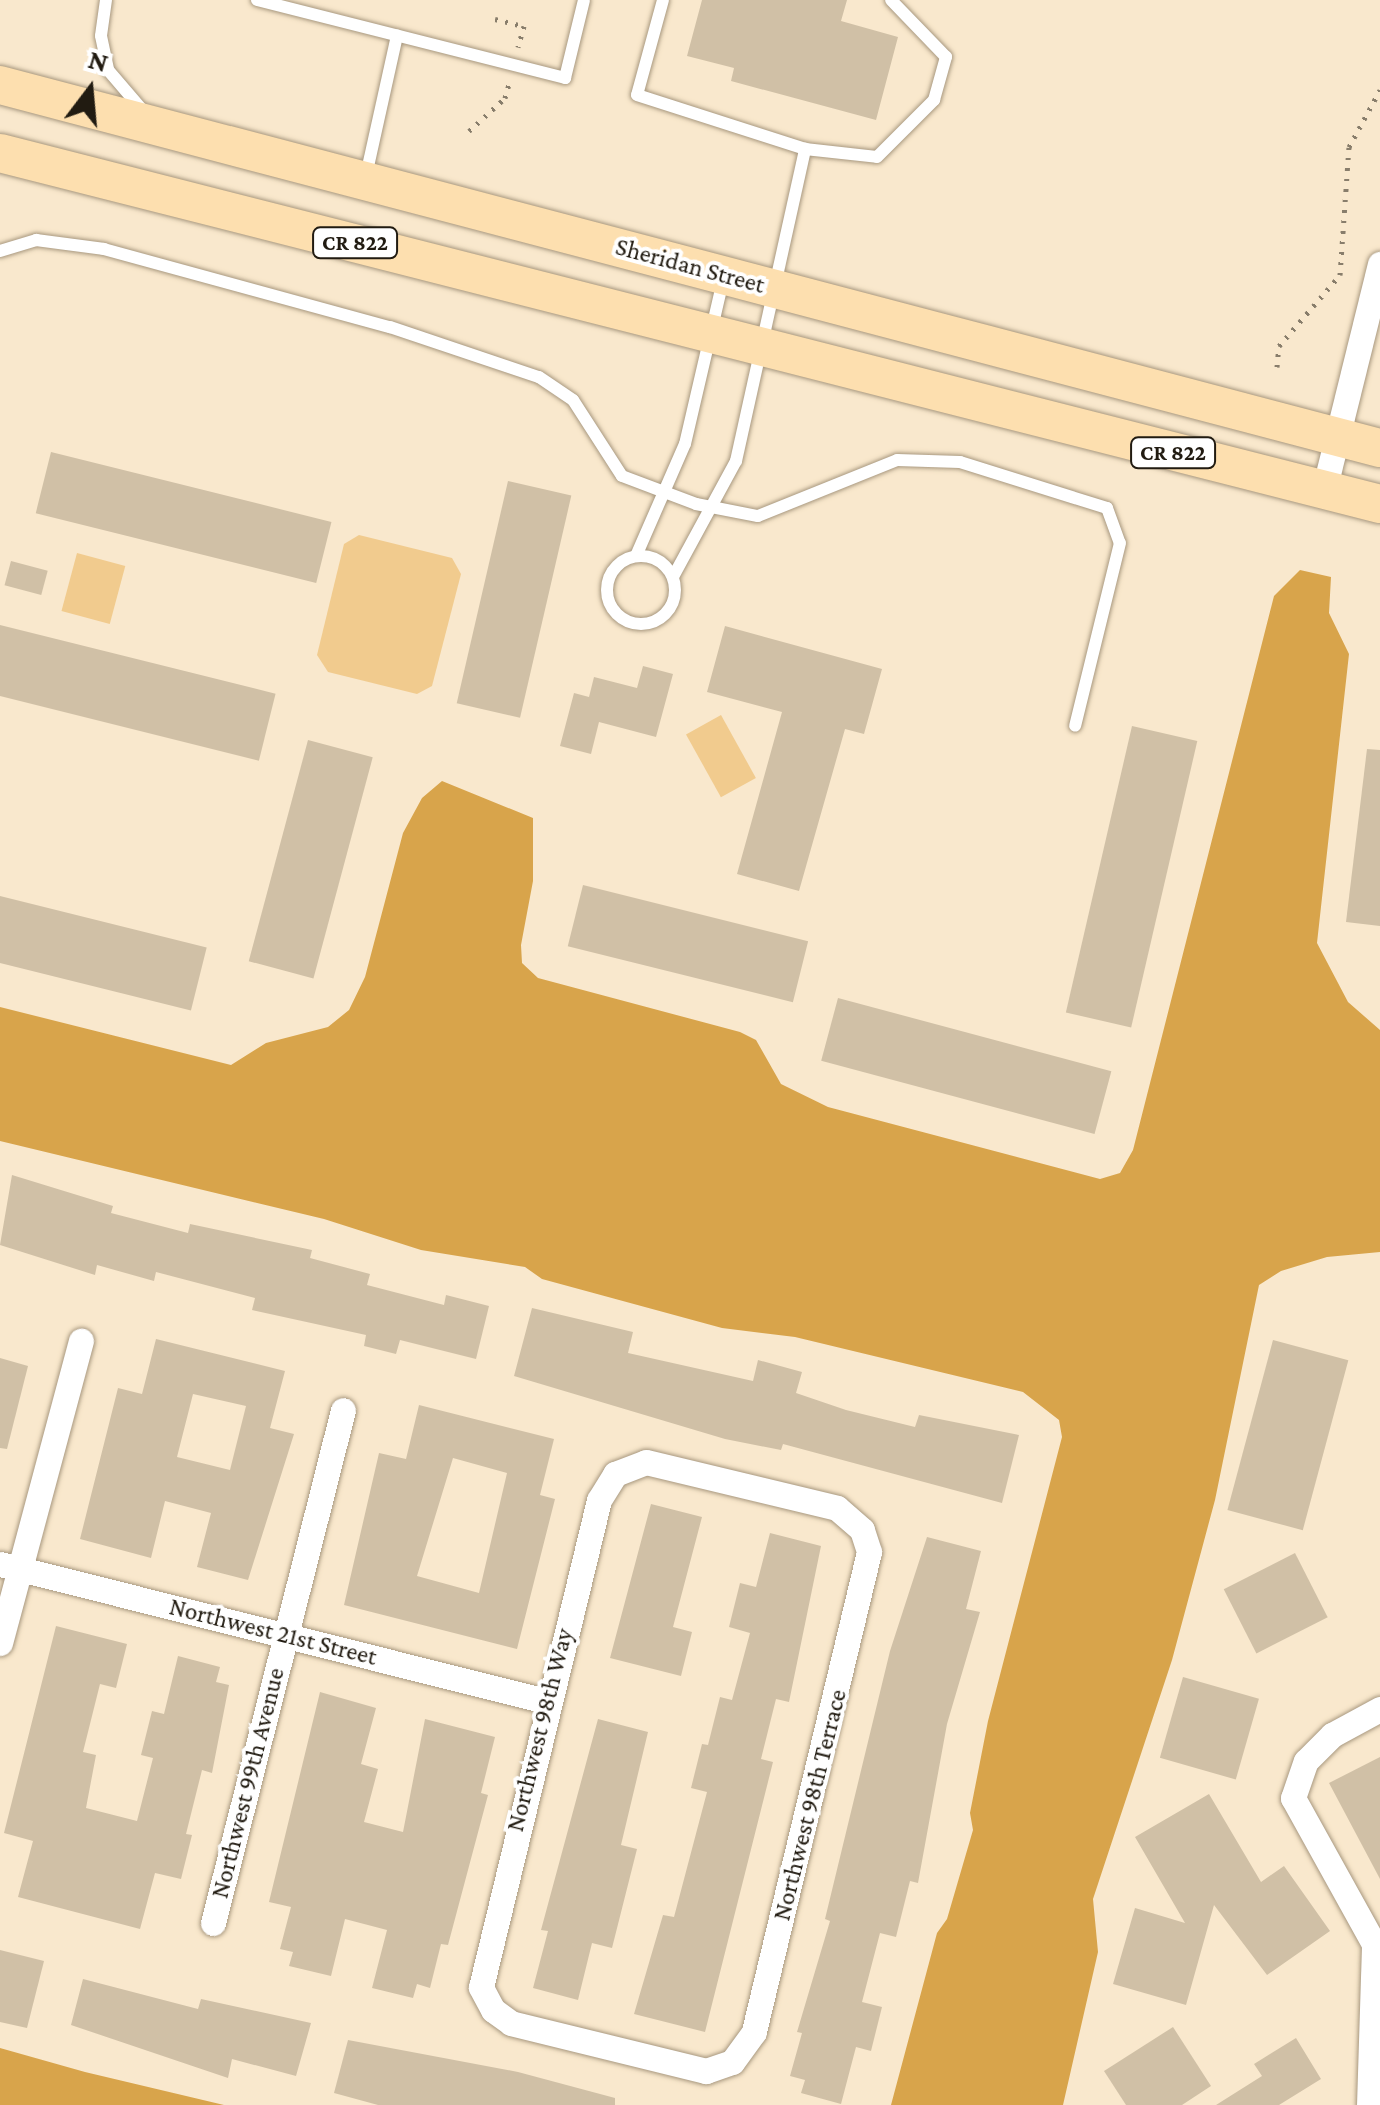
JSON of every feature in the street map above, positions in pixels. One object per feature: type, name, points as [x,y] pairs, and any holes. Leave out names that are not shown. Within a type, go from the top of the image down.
[{"type":"main road","name":"Sheridan Street","points":[[0,86],[1380,448]]},
{"type":"main road","name":"CR 822","points":[[0,152],[1380,504]]},
{"type":"street","points":[[1324,490],[1380,264]]},
{"type":"street","points":[[0,1643],[9,1566],[82,1342]]},
{"type":"street","name":"Northwest 99th Avenue","points":[[213,1923],[343,1410]]},
{"type":"street","name":"Northwest 98th Terrace","points":[[487,2002],[526,2029],[686,2069],[721,2067],[740,2055],[754,2032],[869,1568],[862,1530],[826,1505],[656,1463],[624,1469]]},
{"type":"street","name":"Northwest 98th Way","points":[[487,2002],[482,1961],[546,1702],[598,1500],[624,1469]]},
{"type":"street","name":"Northwest 21st Street","points":[[9,1566],[546,1702]]},
{"type":"street","points":[[1369,2105],[1374,1944],[1293,1798],[1306,1761],[1332,1736],[1380,1709]]},
{"type":"lane","points":[[106,0],[101,46],[108,70],[155,126]]},
{"type":"lane","points":[[257,0],[292,4],[397,36],[565,78],[584,0]]},
{"type":"lane","points":[[663,0],[636,95],[805,150],[877,158],[934,100],[946,57],[892,0]]},
{"type":"lane","points":[[365,181],[397,36]]},
{"type":"lane","points":[[672,577],[736,461],[766,348],[772,287],[805,150]]},
{"type":"lane","points":[[0,251],[36,240],[104,249],[390,326],[539,378],[574,400],[622,476],[708,506],[758,516],[897,460],[960,462],[1107,508],[1120,543],[1075,726]]},
{"type":"lane","points":[[636,556],[662,564],[672,577],[676,592],[667,613],[650,623],[624,620],[608,600],[609,578],[636,556],[665,493],[694,415],[724,275]]},
{"type":"path","points":[[469,131],[505,98],[524,26],[496,19]]},
{"type":"path","points":[[1276,367],[1279,346],[1340,275],[1349,147],[1380,90]]},
{"type":"shaded area","points":[[359,535],[452,558],[461,574],[432,686],[417,694],[328,672],[317,655],[344,544]]},
{"type":"shaded area","points":[[77,553],[125,566],[110,624],[61,611]]},
{"type":"shaded area","points":[[1300,570],[1331,577],[1329,613],[1349,654],[1317,943],[1348,1002],[1380,1030],[1380,1252],[1327,1257],[1281,1271],[1259,1285],[1215,1500],[1172,1660],[1093,1899],[1098,1952],[1063,2105],[891,2105],[937,1933],[947,1919],[973,1830],[970,1813],[988,1721],[1062,1437],[1059,1420],[1023,1392],[795,1337],[722,1328],[542,1279],[525,1267],[421,1250],[324,1219],[0,1141],[0,1007],[231,1065],[266,1043],[328,1027],[349,1010],[365,977],[403,833],[422,798],[442,781],[533,818],[533,881],[521,945],[522,963],[538,978],[740,1032],[756,1040],[781,1084],[828,1107],[1100,1179],[1120,1173],[1133,1150],[1274,596]]},
{"type":"shaded area","points":[[721,715],[756,778],[721,797],[686,734]]},
{"type":"shaded area","points":[[0,2048],[85,2072],[224,2105],[0,2105]]},
{"type":"building","points":[[702,0],[847,0],[841,21],[898,37],[876,120],[731,81],[734,68],[687,56]]},
{"type":"building","points":[[51,452],[331,522],[316,583],[36,513]]},
{"type":"building","points":[[508,481],[571,496],[520,718],[457,703]]},
{"type":"building","points":[[11,561],[48,571],[41,595],[5,585]]},
{"type":"building","points":[[0,625],[276,694],[259,761],[0,696]]},
{"type":"building","points":[[725,626],[882,669],[864,734],[845,729],[799,891],[737,874],[782,712],[707,692]]},
{"type":"building","points":[[643,666],[673,674],[656,737],[599,722],[591,754],[560,746],[574,693],[589,697],[594,677],[637,688]]},
{"type":"building","points":[[1132,726],[1197,741],[1131,1028],[1066,1012]]},
{"type":"building","points":[[308,740],[373,757],[313,979],[249,961]]},
{"type":"building","points":[[1367,749],[1380,750],[1380,926],[1346,922]]},
{"type":"building","points":[[583,885],[808,941],[793,1002],[568,946]]},
{"type":"building","points":[[0,896],[207,948],[191,1011],[0,963]]},
{"type":"building","points":[[838,998],[1111,1071],[1095,1134],[821,1061]]},
{"type":"building","points":[[12,1175],[113,1206],[111,1213],[188,1233],[190,1224],[312,1250],[310,1258],[370,1274],[367,1285],[444,1305],[446,1295],[489,1306],[476,1359],[400,1340],[396,1354],[364,1346],[366,1335],[252,1310],[255,1298],[156,1272],[154,1281],[97,1265],[95,1275],[0,1245]]},
{"type":"building","points":[[532,1308],[633,1332],[628,1353],[753,1381],[758,1360],[802,1372],[796,1393],[846,1410],[915,1427],[919,1415],[1019,1435],[1002,1503],[783,1444],[781,1450],[725,1439],[514,1376]]},
{"type":"building","points":[[156,1339],[285,1371],[270,1428],[294,1434],[248,1580],[197,1567],[211,1513],[165,1501],[151,1558],[80,1539],[118,1388],[142,1394]],"holes":[[[193,1394],[246,1406],[230,1470],[177,1457]]]},
{"type":"building","points":[[1273,1340],[1348,1360],[1303,1530],[1227,1510]]},
{"type":"building","points":[[0,1358],[28,1366],[7,1449],[0,1448]]},
{"type":"building","points":[[419,1405],[554,1439],[540,1495],[555,1499],[517,1649],[344,1605],[379,1453],[406,1459]],"holes":[[[453,1458],[507,1473],[479,1593],[417,1576]]]},
{"type":"building","points":[[651,1504],[702,1517],[673,1627],[692,1632],[681,1676],[610,1658]]},
{"type":"building","points":[[770,1533],[821,1546],[789,1702],[776,1699],[761,1759],[773,1762],[705,2032],[634,2014],[663,1915],[674,1917],[707,1792],[691,1788],[702,1744],[708,1745],[720,1697],[732,1700],[750,1633],[729,1627],[740,1583],[756,1587]]},
{"type":"building","points":[[927,1537],[981,1551],[966,1609],[980,1612],[947,1724],[918,1883],[910,1881],[896,1937],[880,1933],[862,2002],[882,2007],[871,2051],[856,2047],[841,2104],[801,2093],[805,2080],[790,2076],[802,2033],[797,2032],[830,1921],[825,1919],[890,1651]]},
{"type":"building","points":[[1295,1553],[1328,1617],[1256,1653],[1224,1589]]},
{"type":"building","points":[[56,1626],[127,1644],[116,1688],[100,1684],[83,1752],[96,1755],[86,1808],[137,1821],[153,1758],[141,1755],[152,1711],[164,1714],[178,1656],[220,1667],[216,1682],[229,1685],[212,1773],[202,1770],[186,1834],[192,1835],[181,1879],[155,1873],[140,1929],[18,1897],[33,1841],[4,1833]]},
{"type":"building","points":[[1183,1677],[1259,1699],[1236,1780],[1160,1758]]},
{"type":"building","points":[[320,1692],[376,1708],[361,1764],[378,1769],[364,1822],[403,1832],[425,1719],[495,1737],[481,1793],[488,1795],[448,1945],[441,1944],[430,1988],[417,1984],[413,1998],[372,1988],[387,1930],[345,1919],[331,1976],[289,1966],[293,1952],[280,1949],[291,1907],[269,1902]]},
{"type":"building","points":[[598,1719],[648,1732],[621,1845],[637,1849],[612,1948],[592,1943],[578,2000],[533,1988],[548,1931],[541,1930]]},
{"type":"building","points":[[1380,1757],[1380,1879],[1329,1783]]},
{"type":"building","points":[[1209,1794],[1261,1882],[1284,1866],[1330,1931],[1267,1975],[1214,1905],[1186,2005],[1113,1984],[1135,1908],[1185,1923],[1135,1837]]},
{"type":"building","points":[[0,1950],[44,1961],[27,2028],[0,2022]]},
{"type":"building","points":[[83,1979],[198,2009],[201,1999],[311,2023],[296,2076],[232,2059],[228,2078],[71,2025]]},
{"type":"building","points":[[1173,2027],[1211,2086],[1182,2105],[1126,2105],[1104,2071]]},
{"type":"building","points":[[1296,2038],[1321,2079],[1279,2105],[1216,2105],[1262,2076],[1254,2064]]},
{"type":"building","points":[[348,2040],[518,2072],[615,2098],[615,2105],[378,2105],[334,2093]]}]
